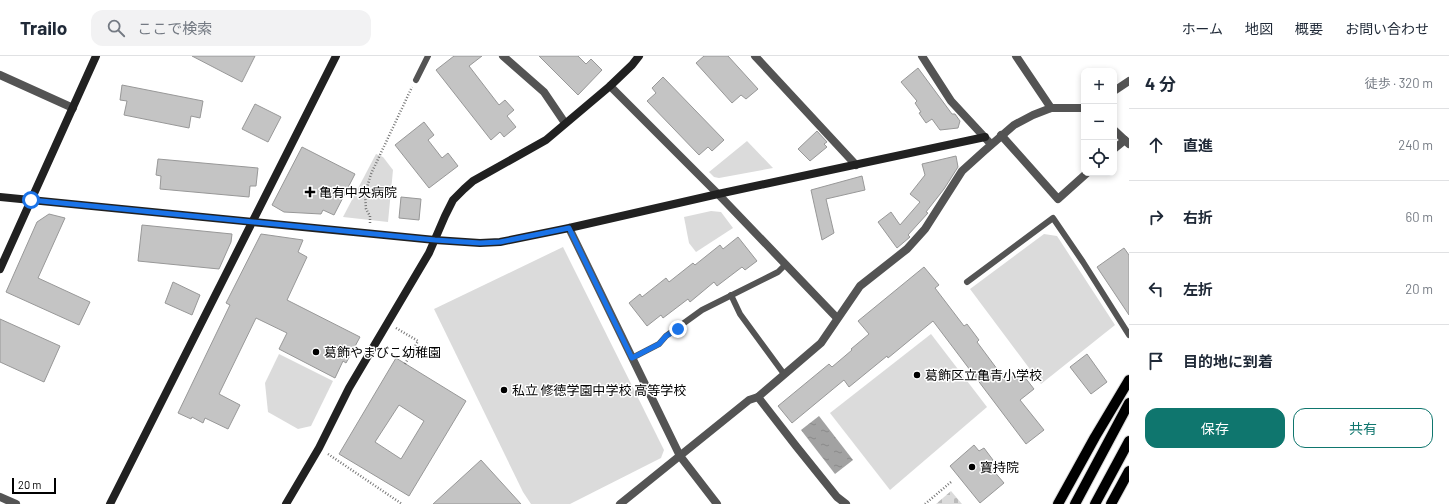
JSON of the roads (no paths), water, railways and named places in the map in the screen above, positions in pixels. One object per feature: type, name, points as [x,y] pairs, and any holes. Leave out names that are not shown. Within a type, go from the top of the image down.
[{"type":"main road","points":[[1058,504],[1129,380]]},
{"type":"main road","points":[[1075,504],[1129,403]]},
{"type":"main road","points":[[1095,504],[1129,441]]},
{"type":"main road","points":[[1111,504],[1129,471]]},
{"type":"street","points":[[0,269],[96,56]]},
{"type":"street","points":[[110,504],[336,56]]},
{"type":"street","points":[[503,56],[544,92],[565,123]]},
{"type":"street","points":[[286,504],[319,448],[350,388],[429,253],[444,216],[453,200],[473,181],[546,140],[610,86],[632,65],[639,56]]},
{"type":"street","points":[[755,56],[856,165]]},
{"type":"street","points":[[922,56],[951,101],[991,145]]},
{"type":"street","points":[[1016,56],[1052,108]]},
{"type":"street","points":[[0,75],[73,108]]},
{"type":"street","points":[[1117,89],[1129,81]]},
{"type":"street","points":[[610,86],[718,194],[837,318]]},
{"type":"street","points":[[620,504],[749,400],[758,397],[821,343],[860,286],[907,249],[925,229],[962,170],[1001,135],[1014,125],[1033,115],[1052,108],[1081,108]]},
{"type":"street","points":[[1117,133],[1127,142],[1117,147]]},
{"type":"street","points":[[1001,135],[1058,199],[1084,176]]},
{"type":"street","points":[[0,197],[435,240],[480,243],[500,242],[985,137]]},
{"type":"street","points":[[569,228],[680,456],[717,504]]},
{"type":"street","points":[[758,397],[832,491],[846,504]]},
{"type":"street","points":[[0,497],[16,504]]},
{"type":"lane","points":[[416,80],[428,56]]},
{"type":"lane","points":[[968,282],[1053,218],[1083,262],[1129,336]]},
{"type":"lane","points":[[632,358],[659,344],[666,336],[702,310],[778,272],[785,265]]},
{"type":"lane","points":[[731,295],[740,314],[784,374]]},
{"type":"water","points":[[819,416],[853,460],[835,474],[801,430]]},
{"type":"place","name":"亀有中央病院","points":[[310,192]]},
{"type":"place","name":"葛飾やまびこ幼稚園","points":[[316,352]]},
{"type":"place","name":"葛飾区立亀青小学校","points":[[917,375]]},
{"type":"place","name":"私立 修徳学園中学校 高等学校","points":[[504,390]]},
{"type":"place","name":"寶持院","points":[[972,467]]}]
